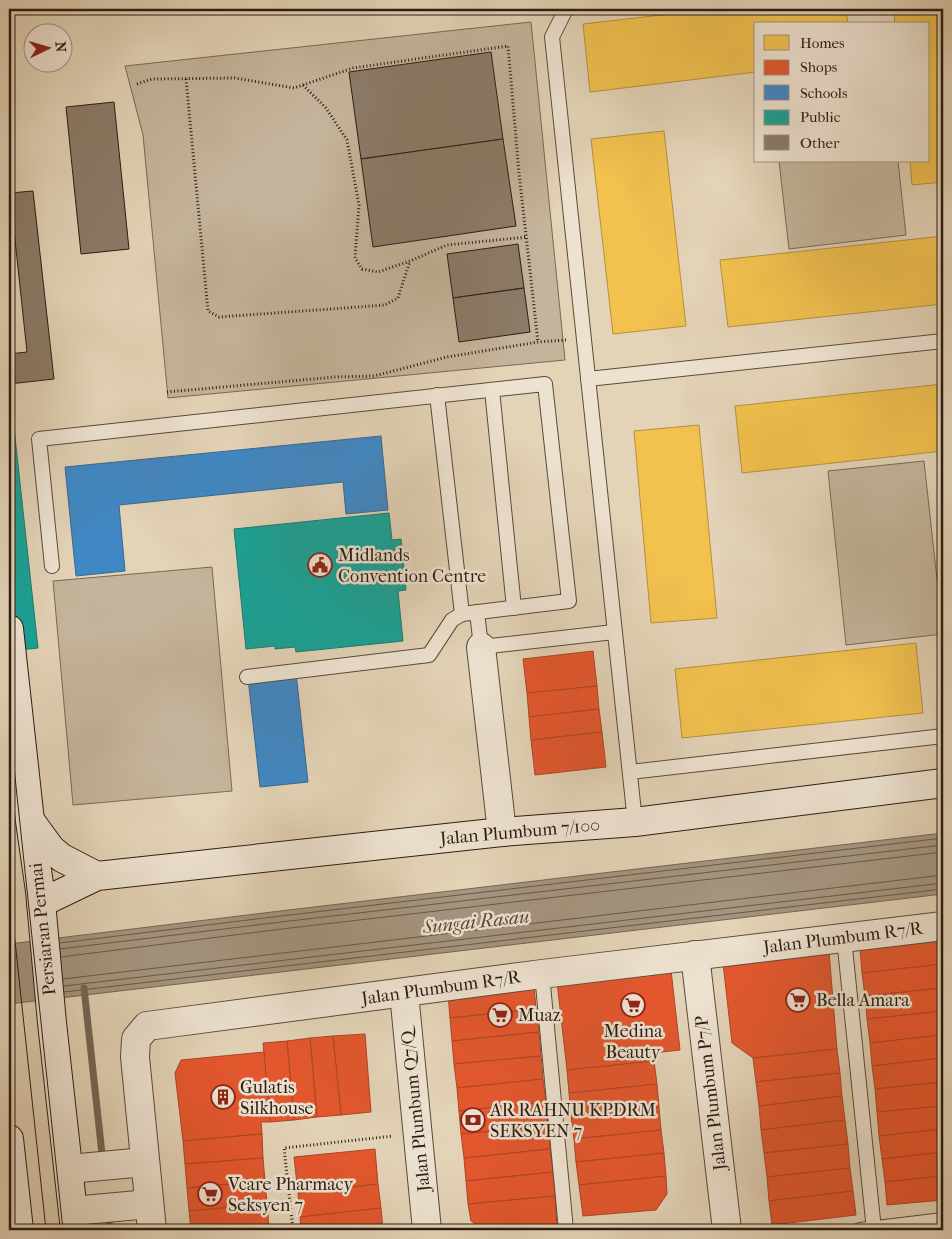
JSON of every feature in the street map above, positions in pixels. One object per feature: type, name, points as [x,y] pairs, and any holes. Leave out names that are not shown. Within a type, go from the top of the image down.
[{"type":"street","name":"Persiaran Permai","points":[[9,629],[30,820],[42,909],[52,1022],[74,1221]]},
{"type":"street","points":[[481,647],[502,832]]},
{"type":"street","name":"Jalan Plumbum 7/100","points":[[97,876],[502,832],[635,822],[943,782]]},
{"type":"street","points":[[30,820],[51,849],[62,858],[97,876]]},
{"type":"street","points":[[42,909],[97,876]]},
{"type":"street","name":"Jalan Plumbum R7/R","points":[[151,1217],[135,1057],[136,1039],[147,1026],[542,974],[943,926]]},
{"type":"street","name":"Jalan Plumbum P7/P","points":[[695,955],[727,1230]]},
{"type":"street","name":"Jalan Plumbum Q7/Q","points":[[404,992],[428,1230]]},
{"type":"street","points":[[9,1139],[19,1230]]},
{"type":"street","points":[[69,1170],[145,1162]]},
{"type":"street","points":[[74,1221],[151,1217]]},
{"type":"lane","points":[[566,9],[552,36],[635,822]]},
{"type":"lane","points":[[588,379],[943,341]]},
{"type":"lane","points":[[52,566],[40,439],[545,384],[569,601],[462,614],[452,620],[429,656],[247,677]]},
{"type":"lane","points":[[492,390],[514,608]]},
{"type":"lane","points":[[437,395],[462,614]]},
{"type":"lane","points":[[477,612],[481,647],[614,632]]},
{"type":"lane","points":[[630,772],[943,736]]},
{"type":"lane","points":[[844,938],[869,1230],[943,1220]]},
{"type":"lane","points":[[542,974],[566,1230]]},
{"type":"path","points":[[137,84],[152,79],[235,78],[294,88],[354,68],[508,46],[519,173],[538,342]]},
{"type":"path","points":[[186,78],[208,311],[219,317],[385,305],[398,298],[410,261]]},
{"type":"path","points":[[303,84],[326,108],[347,140],[359,205],[355,258],[362,269],[378,272],[447,245],[526,237]]},
{"type":"path","points":[[167,392],[335,377],[374,376],[448,357],[538,342],[584,338]]},
{"type":"path","points":[[293,1230],[284,1148],[418,1134]]},
{"type":"shaded area","points":[[531,22],[565,360],[168,398],[143,135],[125,66]]},
{"type":"shaded area","points":[[779,162],[898,162],[906,235],[789,249]]},
{"type":"shaded area","points":[[924,461],[943,634],[846,645],[828,471]]},
{"type":"shaded area","points":[[212,567],[232,791],[73,805],[53,581]]},
{"type":"water","name":"Sungai Rasau","points":[[943,833],[943,894],[9,1004],[9,944]]},
{"type":"building: Homes","points":[[713,9],[846,9],[848,22],[754,22],[754,72],[590,92],[583,24]]},
{"type":"building: Homes","points":[[894,9],[943,9],[943,182],[912,185],[910,162],[930,162],[930,22],[895,22]]},
{"type":"building: Homes","points":[[664,131],[686,326],[613,334],[591,139]]},
{"type":"building: Homes","points":[[943,236],[943,304],[728,327],[720,260]]},
{"type":"building: Homes","points":[[943,384],[943,451],[742,473],[735,406]]},
{"type":"building: Homes","points":[[699,425],[717,618],[651,623],[634,431]]},
{"type":"building: Homes","points":[[916,643],[923,713],[682,738],[675,669]]},
{"type":"building: Shops","points":[[593,651],[597,686],[527,693],[523,659]]},
{"type":"building: Shops","points":[[597,686],[599,709],[529,717],[527,693]]},
{"type":"building: Shops","points":[[599,709],[602,732],[531,740],[529,717]]},
{"type":"building: Shops","points":[[602,732],[606,767],[535,775],[531,740]]},
{"type":"building: Shops","points":[[943,941],[943,964],[862,973],[860,949]]},
{"type":"building: Shops","points":[[829,951],[837,1049],[753,1058],[732,1043],[723,963]]},
{"type":"building: Shops","points":[[943,964],[943,988],[865,996],[862,973]]},
{"type":"building: Shops","points":[[671,970],[680,1050],[653,1053],[654,1061],[567,1070],[557,982]]},
{"type":"building: Shops","points":[[534,986],[536,1009],[450,1018],[448,994]]},
{"type":"building: Shops","points":[[943,988],[943,1011],[867,1019],[865,996]]},
{"type":"building: Shops","points":[[536,1009],[539,1032],[452,1041],[450,1018]]},
{"type":"building: Shops","points":[[943,1011],[943,1035],[870,1043],[867,1019]]},
{"type":"building: Shops","points":[[539,1032],[541,1056],[454,1064],[452,1041]]},
{"type":"building: Shops","points":[[365,1034],[371,1112],[341,1115],[333,1036]]},
{"type":"building: Shops","points":[[943,1035],[943,1058],[872,1066],[870,1043]]},
{"type":"building: Shops","points":[[333,1036],[341,1115],[317,1117],[310,1038]]},
{"type":"building: Shops","points":[[310,1038],[317,1117],[294,1120],[287,1041]]},
{"type":"building: Shops","points":[[287,1041],[294,1120],[270,1122],[263,1043]]},
{"type":"building: Shops","points":[[837,1049],[840,1073],[756,1082],[753,1058]]},
{"type":"building: Shops","name":"Gulatis Silkhouse","points":[[264,1052],[270,1122],[261,1122],[262,1134],[183,1141],[175,1073],[181,1060]]},
{"type":"building: Shops","points":[[541,1056],[543,1079],[457,1088],[454,1064]]},
{"type":"building: Shops","points":[[943,1058],[943,1082],[875,1089],[872,1066]]},
{"type":"building: Shops","points":[[654,1061],[657,1084],[569,1093],[567,1070]]},
{"type":"building: Shops","points":[[840,1073],[842,1096],[759,1106],[756,1082]]},
{"type":"building: Shops","points":[[543,1079],[546,1102],[459,1111],[457,1088]]},
{"type":"building: Shops","points":[[943,1082],[943,1106],[877,1112],[875,1089]]},
{"type":"building: Shops","points":[[657,1084],[659,1107],[571,1116],[569,1093]]},
{"type":"building: Shops","points":[[842,1096],[845,1120],[761,1130],[759,1106]]},
{"type":"building: Shops","points":[[546,1102],[548,1126],[461,1134],[459,1111]]},
{"type":"building: Shops","points":[[943,1106],[943,1129],[879,1136],[877,1112]]},
{"type":"building: Shops","points":[[659,1107],[661,1130],[574,1139],[571,1116]]},
{"type":"building: Shops","points":[[845,1120],[848,1144],[764,1153],[761,1130]]},
{"type":"building: Shops","points":[[548,1126],[550,1149],[464,1158],[461,1134]]},
{"type":"building: Shops","points":[[943,1129],[943,1152],[882,1159],[879,1136]]},
{"type":"building: Shops","points":[[661,1130],[664,1153],[576,1162],[574,1139]]},
{"type":"building: Shops","points":[[262,1134],[263,1158],[185,1164],[183,1141]]},
{"type":"building: Shops","points":[[848,1144],[850,1168],[767,1177],[764,1153]]},
{"type":"building: Shops","points":[[375,1149],[378,1184],[298,1193],[294,1157]]},
{"type":"building: Shops","points":[[550,1149],[553,1172],[466,1181],[464,1158]]},
{"type":"building: Shops","points":[[943,1152],[943,1176],[885,1182],[882,1159]]},
{"type":"building: Shops","points":[[664,1153],[666,1176],[579,1185],[576,1162]]},
{"type":"building: Shops","points":[[263,1158],[265,1181],[187,1188],[185,1164]]},
{"type":"building: Shops","points":[[850,1168],[853,1191],[769,1201],[767,1177]]},
{"type":"building: Shops","points":[[553,1172],[555,1196],[468,1204],[466,1181]]},
{"type":"building: Shops","points":[[666,1176],[667,1194],[656,1210],[583,1216],[579,1185]]},
{"type":"building: Shops","points":[[943,1176],[943,1200],[887,1205],[885,1182]]},
{"type":"building: Shops","points":[[265,1181],[267,1204],[189,1211],[187,1188]]},
{"type":"building: Shops","points":[[378,1184],[381,1208],[300,1217],[298,1193]]},
{"type":"building: Shops","points":[[853,1191],[856,1215],[772,1225],[769,1201]]},
{"type":"building: Shops","points":[[555,1196],[557,1228],[485,1230],[471,1221],[468,1204]]},
{"type":"building: Shops","points":[[267,1204],[269,1228],[191,1230],[189,1211]]},
{"type":"building: Shops","points":[[381,1208],[383,1230],[301,1230],[300,1217]]},
{"type":"building: Schools","points":[[381,436],[388,510],[346,514],[343,482],[119,505],[125,571],[76,576],[65,467]]},
{"type":"building: Schools","points":[[296,673],[308,782],[260,787],[248,678]]},
{"type":"building: Public","points":[[9,382],[38,648],[9,651]]},
{"type":"building: Public","name":"Midlands Convention Centre","points":[[389,513],[392,540],[401,539],[406,590],[398,591],[403,641],[296,652],[295,647],[275,649],[275,646],[246,649],[234,529]]},
{"type":"building: Other","points":[[491,52],[503,139],[361,159],[349,72]]},
{"type":"building: Other","points":[[114,102],[129,249],[81,254],[66,107]]},
{"type":"building: Other","points":[[503,139],[516,226],[373,247],[361,159]]},
{"type":"building: Other","points":[[33,191],[54,379],[9,384],[9,354],[27,352],[10,193]]},
{"type":"building: Other","points":[[518,244],[524,288],[453,298],[447,254]]},
{"type":"building: Other","points":[[524,288],[530,332],[459,342],[453,298]]},
{"type":"waterway","points":[[84,988],[102,1154]]},
{"type":"waterway","points":[[109,1221],[110,1230]]},
{"type":"tram line","points":[[9,720],[63,1230]]},
{"type":"tram line","points":[[9,885],[46,1230]]},
{"type":"place","name":"Midlands Convention Centre","points":[[320,565]]},
{"type":"place","name":"Bella Amara","points":[[798,1000]]},
{"type":"place","name":"Medina Beauty","points":[[633,1005]]},
{"type":"place","name":"Muaz","points":[[500,1015]]},
{"type":"place","name":"Gulatis Silkhouse","points":[[223,1097]]},
{"type":"place","name":"AR RAHNU KPDRM SEKSYEN 7","points":[[473,1120]]},
{"type":"place","name":"Vcare Pharmacy Seksyen 7","points":[[210,1194]]}]
